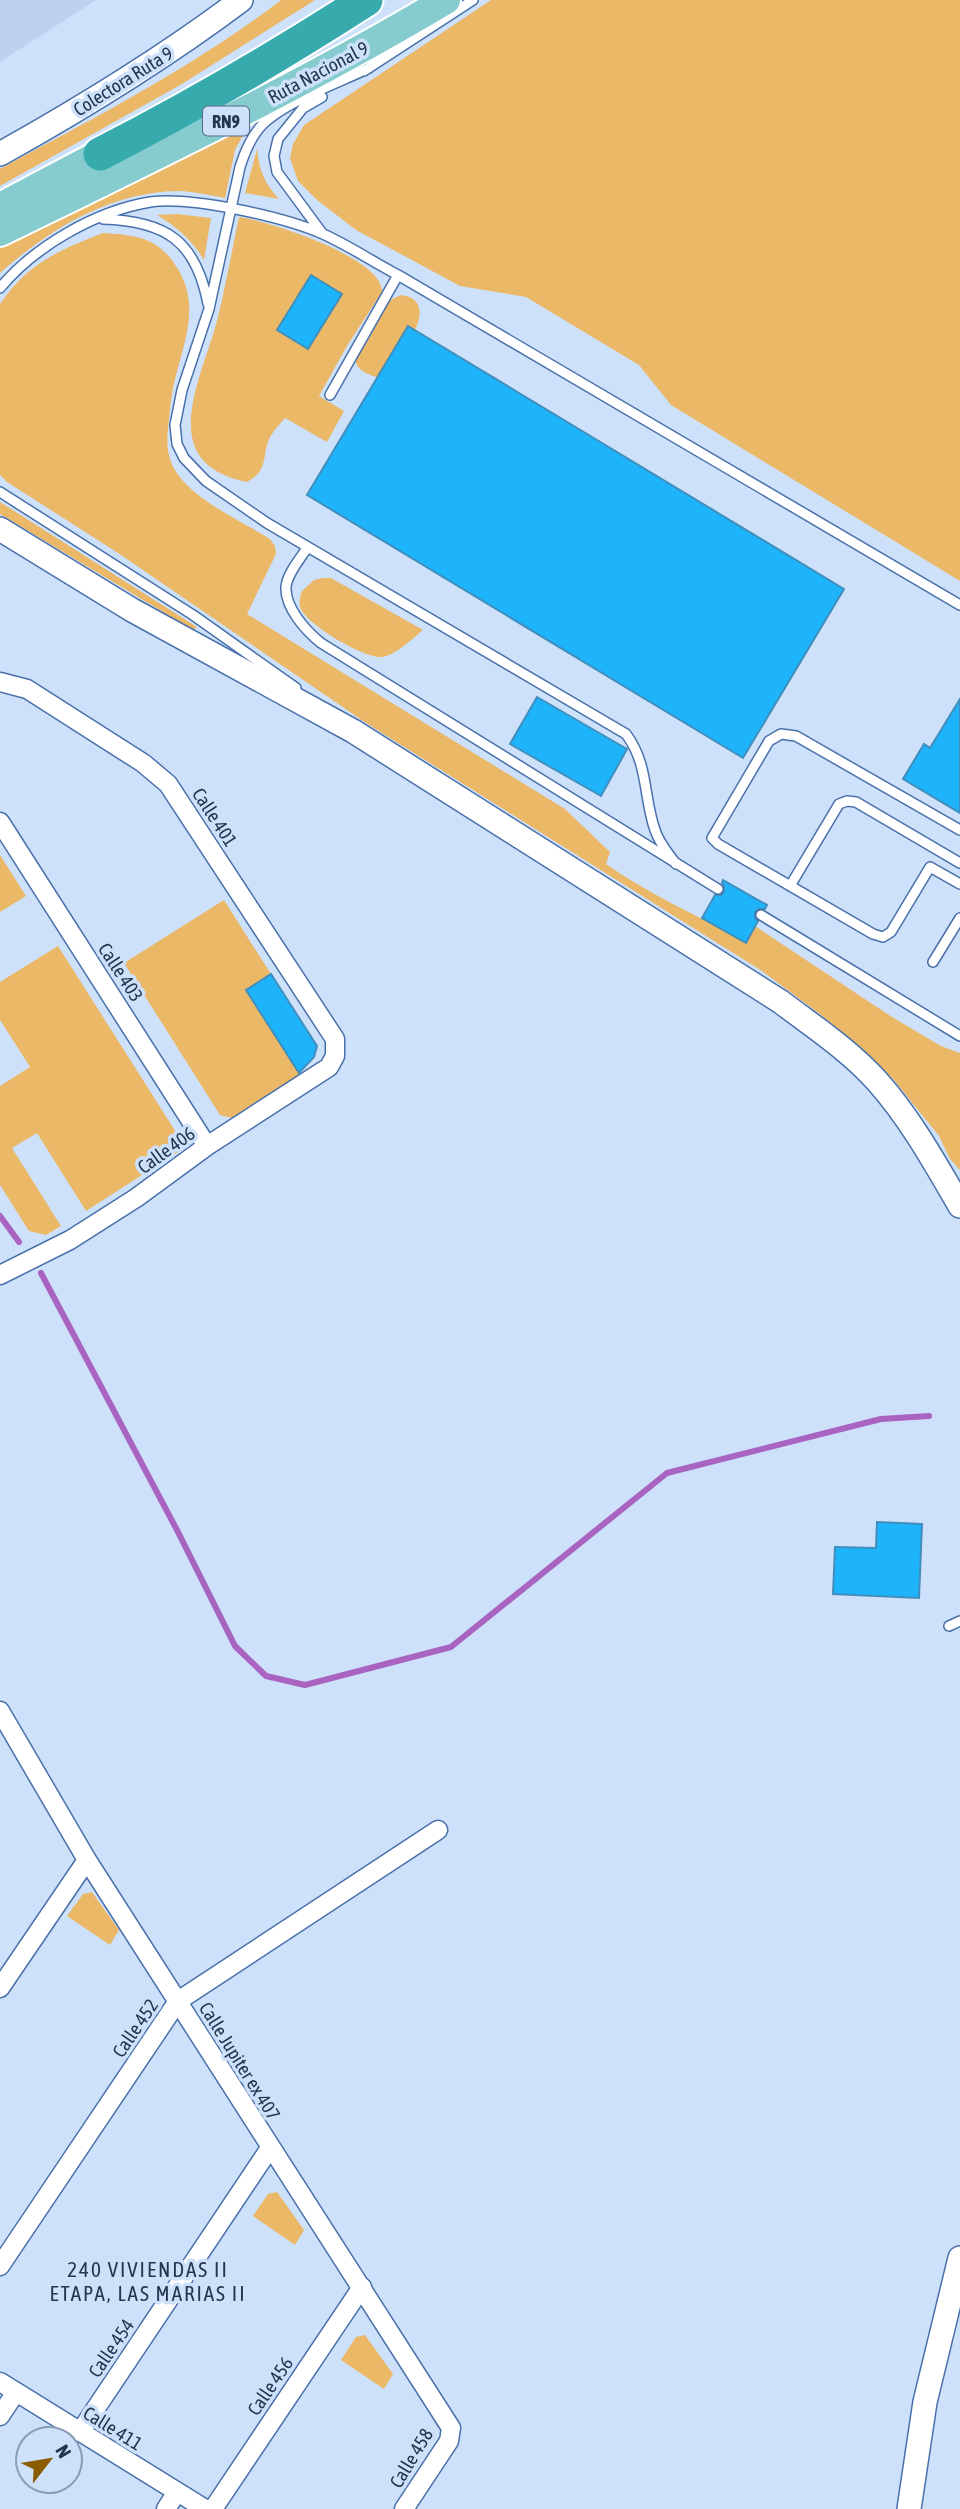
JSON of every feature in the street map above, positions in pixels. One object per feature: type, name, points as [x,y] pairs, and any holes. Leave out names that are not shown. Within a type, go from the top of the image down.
[{"type":"highway","points":[[100,154],[253,60],[343,0]]},
{"type":"highway","points":[[100,154],[227,86],[366,0]]},
{"type":"main road","name":"Ruta Nacional 9","points":[[0,232],[217,126],[359,52],[446,0]]},
{"type":"main road","points":[[0,207],[100,154]]},
{"type":"street","name":"Colectora Ruta 9","points":[[0,154],[93,102],[187,40],[241,0]]},
{"type":"street","points":[[0,529],[132,610],[353,731],[782,1002],[843,1048],[876,1080],[899,1108],[953,1187],[960,1206]]},
{"type":"street","name":"Calle 401","points":[[0,682],[27,689],[142,763],[167,783],[335,1040]]},
{"type":"street","name":"Calle 403","points":[[0,822],[207,1146]]},
{"type":"street","name":"Calle 406","points":[[0,1275],[81,1233],[136,1198],[207,1146],[329,1067],[335,1056],[335,1040]]},
{"type":"street","name":"Calle Jupiter ex 407","points":[[0,1711],[87,1860],[451,2428]]},
{"type":"street","name":"Calle 452","points":[[0,2266],[178,2001],[438,1830]]},
{"type":"street","points":[[0,1987],[87,1860]]},
{"type":"street","name":"Calle 454","points":[[84,2426],[270,2148]]},
{"type":"street","points":[[909,2509],[925,2402],[960,2258]]},
{"type":"street","name":"Calle 456","points":[[213,2509],[362,2287]]},
{"type":"street","name":"Calle 411","points":[[0,2382],[69,2425]]},
{"type":"street","points":[[0,2416],[16,2392]]},
{"type":"street","name":"Calle 458","points":[[404,2509],[449,2441],[451,2428]]},
{"type":"street","name":"Calle 411","points":[[84,2434],[205,2509]]},
{"type":"street","points":[[166,2509],[177,2492]]},
{"type":"lane","points":[[323,234],[277,172],[274,156],[278,139],[303,108],[473,0]]},
{"type":"lane","points":[[369,68],[279,112],[262,125],[247,146],[209,309],[182,390],[175,425],[177,444],[184,458],[206,481],[307,548],[626,734],[636,748],[643,769],[655,830],[676,863]]},
{"type":"lane","points":[[0,288],[23,262],[42,248],[97,219],[151,202],[171,201],[232,209],[271,217],[323,234],[398,275],[960,605]]},
{"type":"lane","points":[[97,219],[136,222],[173,236],[197,266],[209,309]]},
{"type":"lane","points":[[330,395],[398,275]]},
{"type":"lane","points":[[0,492],[193,615],[353,731]]},
{"type":"lane","points":[[307,548],[286,587],[289,603],[310,634],[332,651],[718,889]]},
{"type":"lane","points":[[960,830],[796,736],[780,734],[769,741],[712,838],[790,886],[873,934],[883,937],[891,932],[930,867],[960,884]]},
{"type":"lane","points":[[790,886],[839,804],[847,801],[856,802],[960,863]]},
{"type":"lane","points":[[761,915],[960,1036]]},
{"type":"lane","points":[[933,962],[960,918]]},
{"type":"lane","points":[[949,1626],[960,1621]]},
{"type":"shaded area","points":[[0,0],[96,0],[0,62]]},
{"type":"shaded area","points":[[281,0],[315,0],[182,84],[0,186],[0,169],[179,69]]},
{"type":"shaded area","points":[[491,0],[960,0],[960,581],[671,405],[639,365],[526,297],[460,286],[356,230],[317,200],[298,181],[290,158],[293,144],[304,125]]},
{"type":"shaded area","points":[[249,124],[235,150],[225,198],[177,191],[127,198],[81,216],[60,228],[0,273],[0,248]]},
{"type":"shaded area","points":[[257,149],[264,176],[279,199],[245,193]]},
{"type":"shaded area","points":[[177,214],[211,218],[204,260],[183,234],[157,215]]},
{"type":"shaded area","points":[[239,217],[298,234],[345,254],[365,266],[378,279],[382,292],[319,396],[344,411],[327,442],[285,418],[270,437],[262,467],[247,482],[218,472],[200,457],[192,437],[191,415],[218,317]]},
{"type":"shaded area","points":[[103,233],[135,237],[153,243],[169,256],[184,281],[188,296],[188,326],[172,396],[167,436],[168,452],[178,475],[188,486],[214,506],[270,539],[275,546],[276,554],[247,614],[565,809],[610,852],[606,864],[623,875],[745,942],[755,926],[892,1017],[941,1046],[960,1053],[960,1170],[950,1159],[939,1136],[893,1079],[821,1015],[762,971],[366,723],[0,475],[0,304],[33,268],[58,252]]},
{"type":"shaded area","points":[[401,295],[408,296],[417,303],[420,312],[418,324],[415,330],[409,327],[378,378],[360,369],[355,358],[387,305]]},
{"type":"shaded area","points":[[0,502],[197,627],[193,630],[0,514]]},
{"type":"shaded area","points":[[331,578],[423,630],[387,656],[374,656],[350,647],[324,631],[304,614],[300,607],[302,591],[314,580]]},
{"type":"shaded area","points":[[0,855],[26,896],[0,912]]},
{"type":"shaded area","points":[[224,900],[271,974],[246,990],[300,1075],[232,1118],[220,1115],[124,963]]},
{"type":"shaded area","points":[[58,946],[181,1140],[178,1152],[86,1211],[37,1133],[12,1148],[61,1226],[46,1235],[29,1231],[0,1185],[0,1086],[30,1067],[0,1020],[0,982]]},
{"type":"shaded area","points":[[92,1892],[119,1930],[110,1945],[67,1916],[83,1894]]},
{"type":"shaded area","points":[[277,2192],[304,2230],[295,2245],[253,2216],[268,2194]]},
{"type":"shaded area","points":[[365,2335],[393,2374],[384,2389],[341,2360],[356,2337]]},
{"type":"building","points":[[311,275],[342,294],[308,349],[277,330]]},
{"type":"building","points":[[408,326],[844,589],[743,758],[307,495]]},
{"type":"building","points":[[537,697],[627,749],[601,796],[510,744]]},
{"type":"building","points":[[960,699],[960,813],[903,779],[924,744],[930,748]]},
{"type":"building","points":[[723,880],[767,905],[765,909],[755,912],[758,921],[746,943],[702,918],[715,895],[724,892]]},
{"type":"building","points":[[271,974],[317,1046],[314,1057],[299,1073],[246,990]]},
{"type":"building","points":[[877,1522],[922,1524],[919,1598],[833,1594],[835,1547],[876,1548]]},
{"type":"waterway","points":[[0,1216],[19,1242]]},
{"type":"waterway","points":[[41,1273],[235,1646],[266,1676],[305,1685],[451,1647],[667,1473],[881,1419],[929,1416]]},
{"type":"district","name":"240 VIVIENDAS II ETAPA, LAS MARIAS II","points":[[148,2281]]}]
